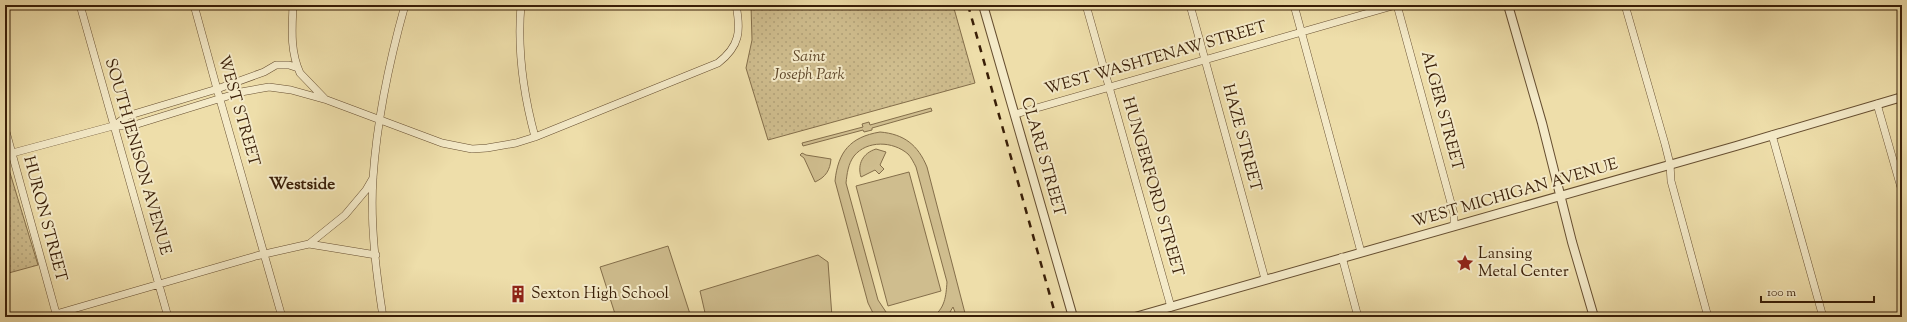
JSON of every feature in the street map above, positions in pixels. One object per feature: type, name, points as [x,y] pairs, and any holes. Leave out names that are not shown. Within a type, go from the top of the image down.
[{"type":"street","name":"SOUTH JENISON AVENUE","points":[[80,5],[168,317]]},
{"type":"street","name":"WEST STREET","points":[[194,5],[216,89],[282,317]]},
{"type":"street","points":[[293,5],[291,37],[298,68],[300,73],[327,100]]},
{"type":"street","points":[[382,317],[373,226],[373,178],[379,120],[392,52],[405,5]]},
{"type":"street","points":[[522,5],[519,38],[520,60],[527,107],[535,137]]},
{"type":"street","points":[[8,154],[114,126],[137,124],[219,98],[255,88],[269,87],[291,90],[327,100],[427,139],[463,148],[501,147],[535,137],[718,63],[732,50],[739,33],[736,5]]},
{"type":"street","name":"CLARE STREET","points":[[983,5],[1016,114],[1073,317]]},
{"type":"street","name":"HUNGERFORD STREET","points":[[1086,5],[1171,306]]},
{"type":"street","name":"HAZE STREET","points":[[1190,5],[1265,279]]},
{"type":"street","points":[[1294,5],[1361,252]]},
{"type":"street","name":"WEST WASHTENAW STREET","points":[[1016,114],[1109,86],[1397,5]]},
{"type":"street","name":"ALGER STREET","points":[[1397,5],[1454,214],[1454,226]]},
{"type":"street","points":[[1508,5],[1561,196],[1572,242],[1594,317]]},
{"type":"street","points":[[1625,5],[1670,164],[1671,181],[1708,317]]},
{"type":"street","points":[[114,126],[127,116],[216,89],[264,72],[276,65],[289,65],[298,68]]},
{"type":"street","name":"WEST MICHIGAN AVENUE","points":[[1135,317],[1902,97]]},
{"type":"street","points":[[1877,104],[1902,191]]},
{"type":"street","name":"HURON STREET","points":[[5,128],[8,154],[56,315]]},
{"type":"street","points":[[1772,135],[1823,317]]},
{"type":"street","points":[[309,244],[345,215],[366,190],[373,178]]},
{"type":"street","points":[[56,315],[265,254],[309,244],[376,256]]},
{"type":"street","points":[[1342,257],[1358,317]]},
{"type":"green space","name":"Saint Joseph Park","points":[[751,5],[953,5],[975,83],[768,140],[746,68],[752,40]]},
{"type":"green space","points":[[931,108],[932,111],[872,128],[872,130],[864,132],[863,130],[803,146],[802,143],[863,127],[862,124],[869,122],[870,125]]},
{"type":"green space","points":[[880,132],[896,135],[909,142],[915,147],[927,167],[966,317],[957,317],[953,307],[947,317],[932,317],[940,310],[944,302],[947,282],[916,167],[908,154],[902,150],[880,144],[866,147],[854,156],[850,162],[846,180],[878,300],[886,312],[892,317],[875,317],[868,303],[835,181],[839,162],[847,148],[853,142],[861,138]]},
{"type":"green space","points":[[876,149],[886,152],[880,165],[884,169],[879,174],[875,170],[861,177],[860,168],[864,156]]},
{"type":"green space","points":[[802,153],[831,159],[830,167],[822,178],[815,182],[804,158],[800,155]]},
{"type":"green space","points":[[7,163],[38,265],[5,274],[5,164]]},
{"type":"green space","points":[[909,172],[941,291],[888,306],[856,186]]},
{"type":"green space","points":[[668,246],[691,317],[616,317],[600,267]]},
{"type":"green space","points":[[818,255],[828,262],[832,317],[706,317],[700,291]]},
{"type":"railway","points":[[968,5],[1056,317]]},
{"type":"place","name":"Lansing Metal Center","points":[[1465,263]]},
{"type":"place","name":"Sexton High School","points":[[518,294]]},
{"type":"district","name":"Westside","points":[[302,185]]}]
